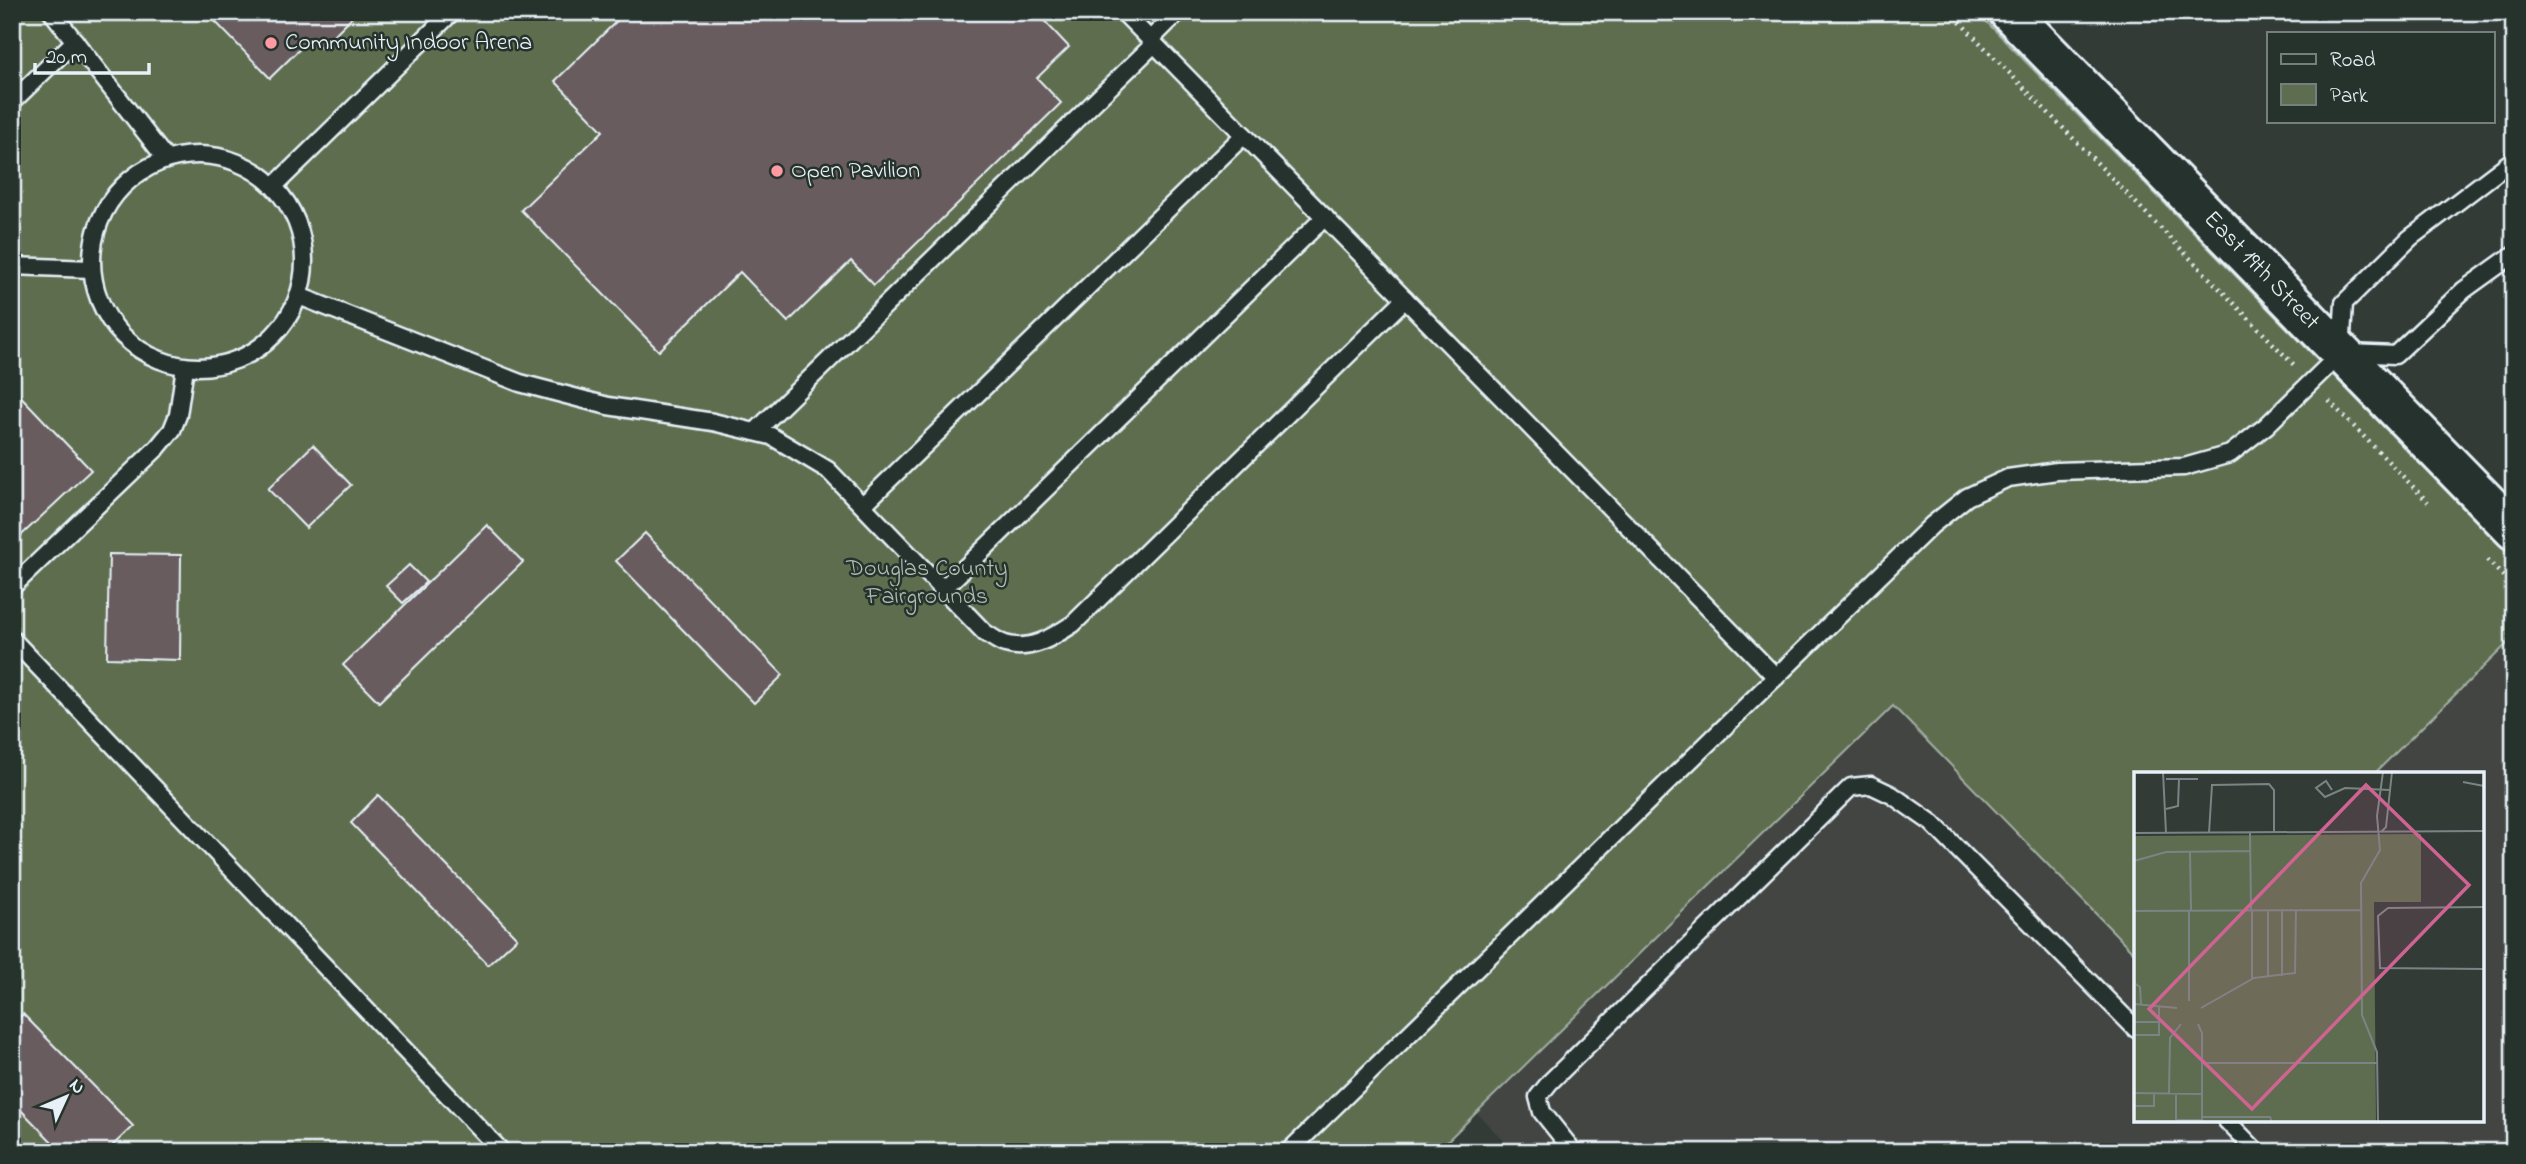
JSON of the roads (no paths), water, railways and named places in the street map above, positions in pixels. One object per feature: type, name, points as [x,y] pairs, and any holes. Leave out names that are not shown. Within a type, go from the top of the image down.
[{"type":"street","name":"East 19th Street","points":[[2009,12],[2514,530]]},
{"type":"lane","points":[[52,12],[166,159]]},
{"type":"lane","points":[[274,186],[452,12]]},
{"type":"lane","points":[[1124,12],[1776,677]]},
{"type":"lane","points":[[755,432],[1152,42],[1178,12]]},
{"type":"lane","points":[[12,102],[75,41]]},
{"type":"lane","points":[[863,506],[1244,135]]},
{"type":"lane","points":[[181,154],[212,155],[244,165],[274,186],[294,216],[304,250],[304,280],[288,319],[264,345],[232,362],[185,367],[161,361],[130,342],[107,317],[91,269],[92,251],[101,218],[119,189],[146,169],[181,154]]},
{"type":"lane","points":[[1288,1152],[1932,525],[1967,497],[2008,478],[2057,471],[2184,467],[2230,454],[2266,426],[2341,353],[2344,303],[2410,238],[2514,159]]},
{"type":"lane","points":[[943,589],[1325,217]]},
{"type":"lane","points":[[2341,353],[2395,355],[2464,290],[2514,254]]},
{"type":"lane","points":[[12,265],[91,269]]},
{"type":"lane","points":[[299,296],[520,383],[608,405],[713,422],[771,436],[828,470],[985,633],[1004,644],[1028,646],[1050,639],[1073,625],[1405,299]]},
{"type":"lane","points":[[12,587],[173,430],[178,415],[185,367]]},
{"type":"lane","points":[[12,639],[502,1152]]},
{"type":"lane","points":[[1574,1152],[1542,1112],[1538,1097],[1550,1082],[1851,787],[1871,785],[1892,795],[1932,823],[2134,1027]]},
{"type":"lane","points":[[2228,1122],[2258,1152]]},
{"type":"place","name":"Community Indoor Arena","points":[[271,43]]},
{"type":"place","name":"Open Pavilion","points":[[777,171]]},
{"type":"park label","name":"Douglas County Fairgrounds","points":[[927,583]]}]
